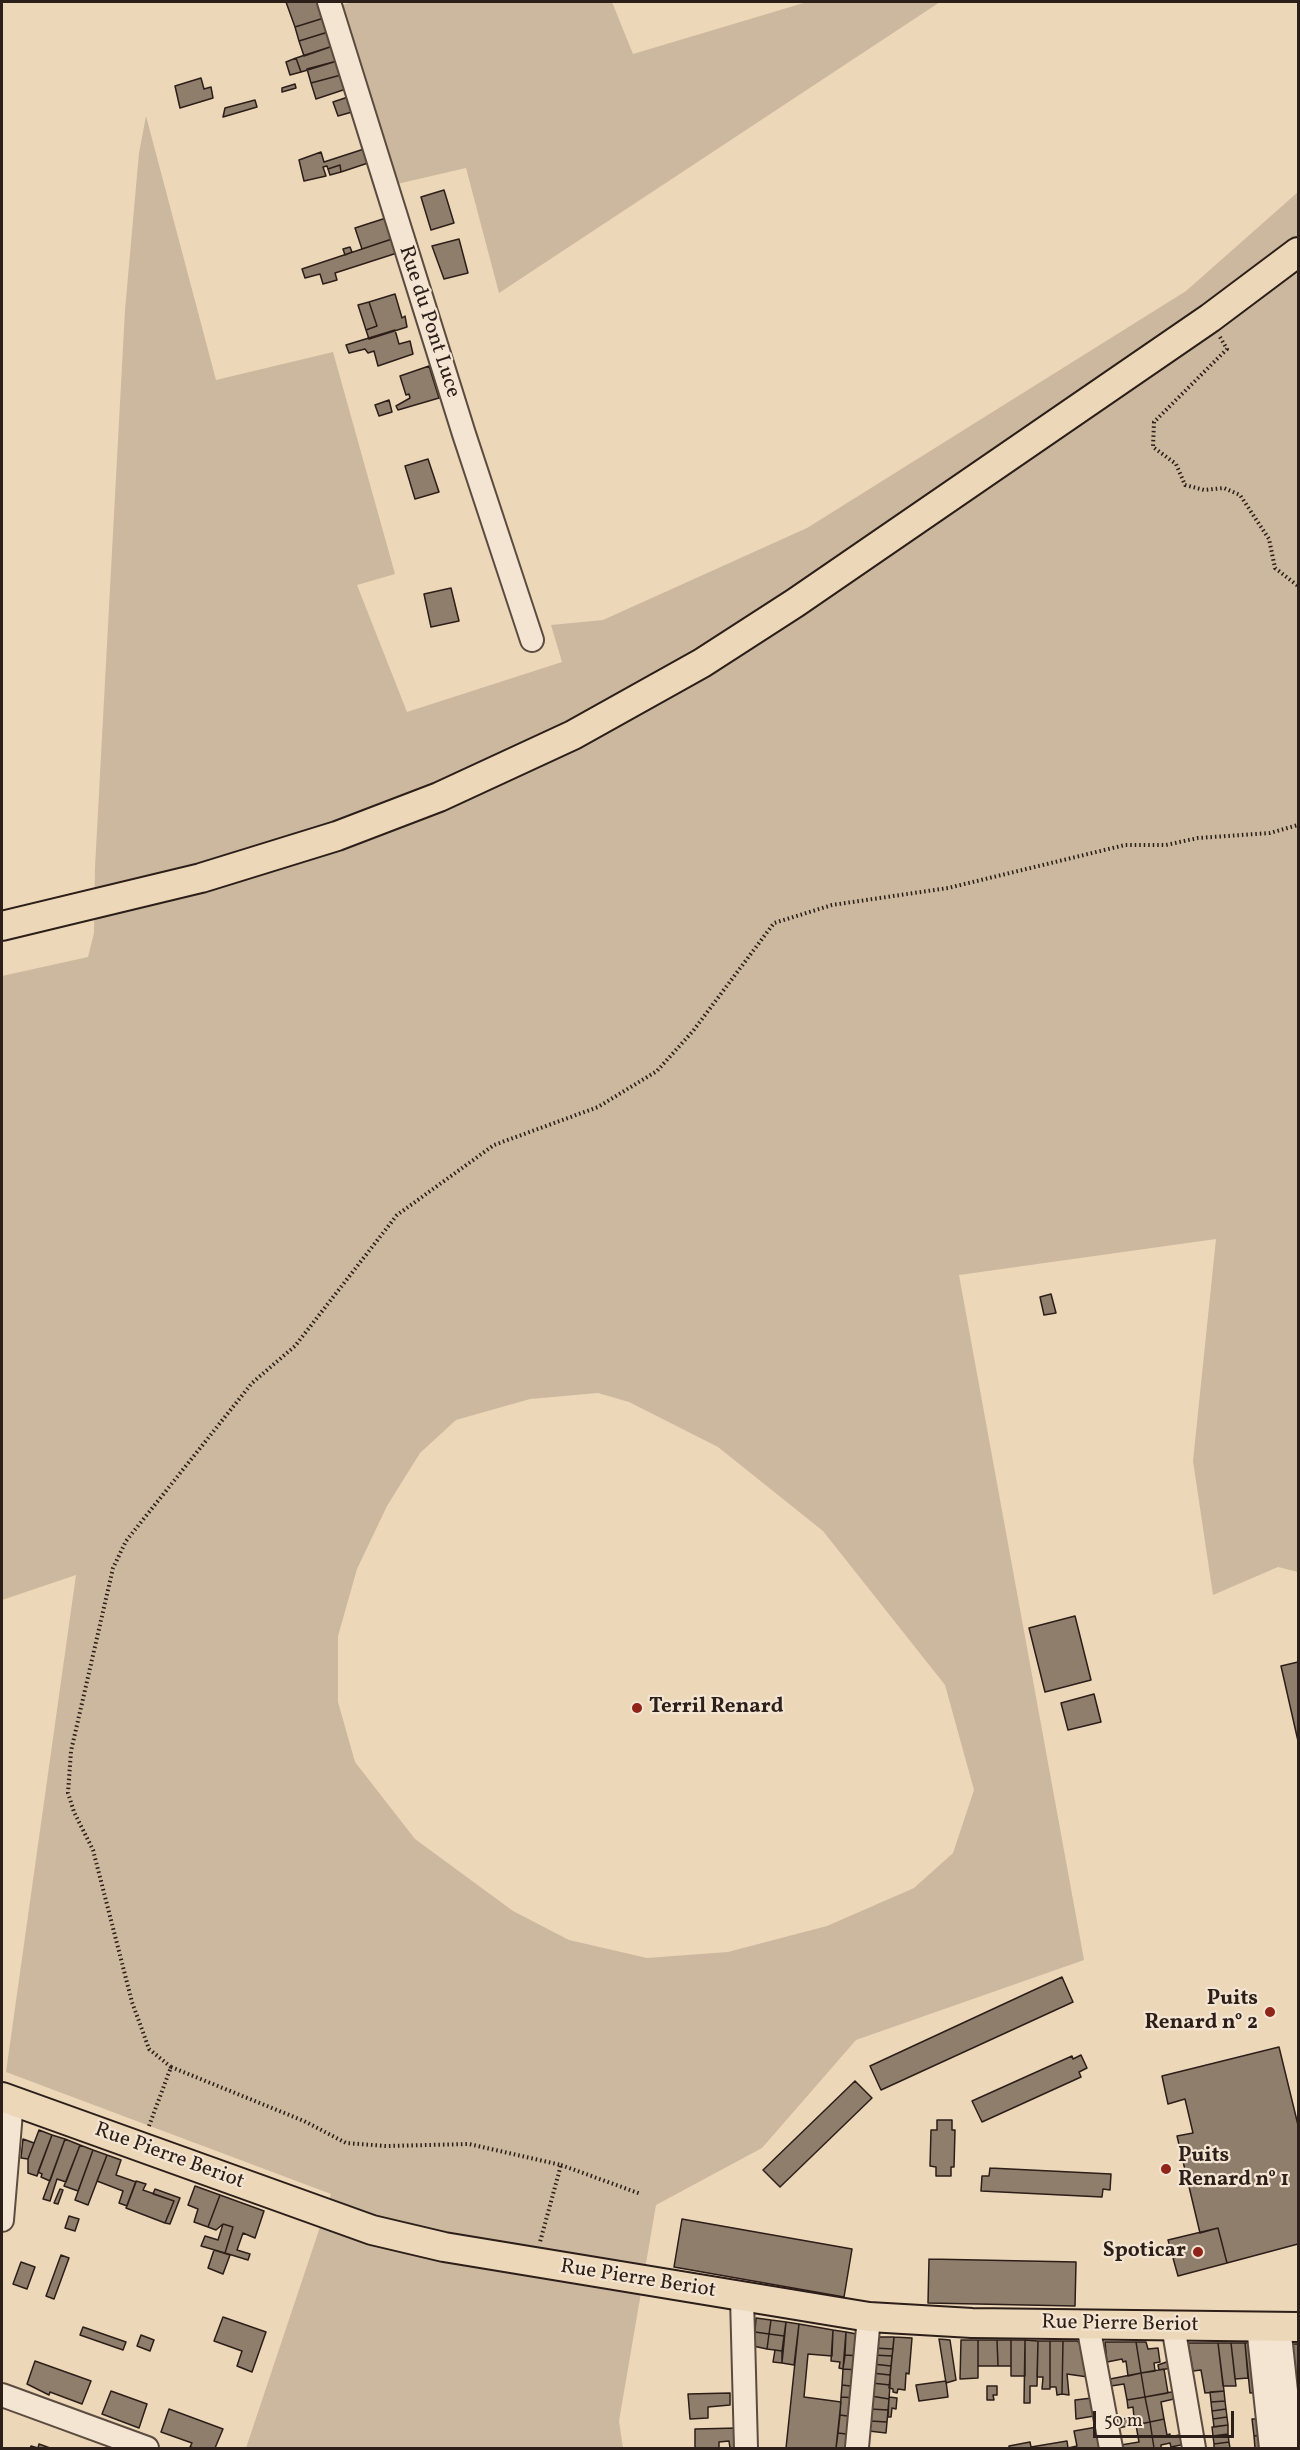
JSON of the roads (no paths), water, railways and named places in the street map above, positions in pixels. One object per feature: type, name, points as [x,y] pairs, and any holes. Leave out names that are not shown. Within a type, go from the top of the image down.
[{"type":"main road","points":[[2,926],[191,880],[320,841],[439,797],[562,741],[694,668],[764,624],[1210,318],[1299,252]]},
{"type":"main road","name":"Rue Pierre Beriot","points":[[7,2098],[381,2232],[424,2244],[742,2298],[869,2317],[972,2323],[1278,2326]]},
{"type":"street","name":"Rue du Pont Luce","points":[[329,2],[439,355],[532,640]]},
{"type":"street","points":[[2,2220],[7,2098]]},
{"type":"street","points":[[742,2298],[746,2448]]},
{"type":"street","points":[[857,2447],[869,2317]]},
{"type":"street","points":[[1088,2325],[1111,2448]]},
{"type":"street","points":[[1173,2326],[1194,2448]]},
{"type":"street","points":[[1271,2448],[1278,2326]]},
{"type":"street","points":[[1278,2326],[1291,2437],[1288,2448]]},
{"type":"street","points":[[2,2394],[147,2448]]},
{"type":"place","name":"Terril Renard","points":[[637,1708]]},
{"type":"place","name":"Puits Renard n° 2","points":[[1270,2012]]},
{"type":"place","name":"Puits Renard n° 1","points":[[1166,2169]]},
{"type":"place","name":"Spoticar","points":[[1198,2252]]}]
